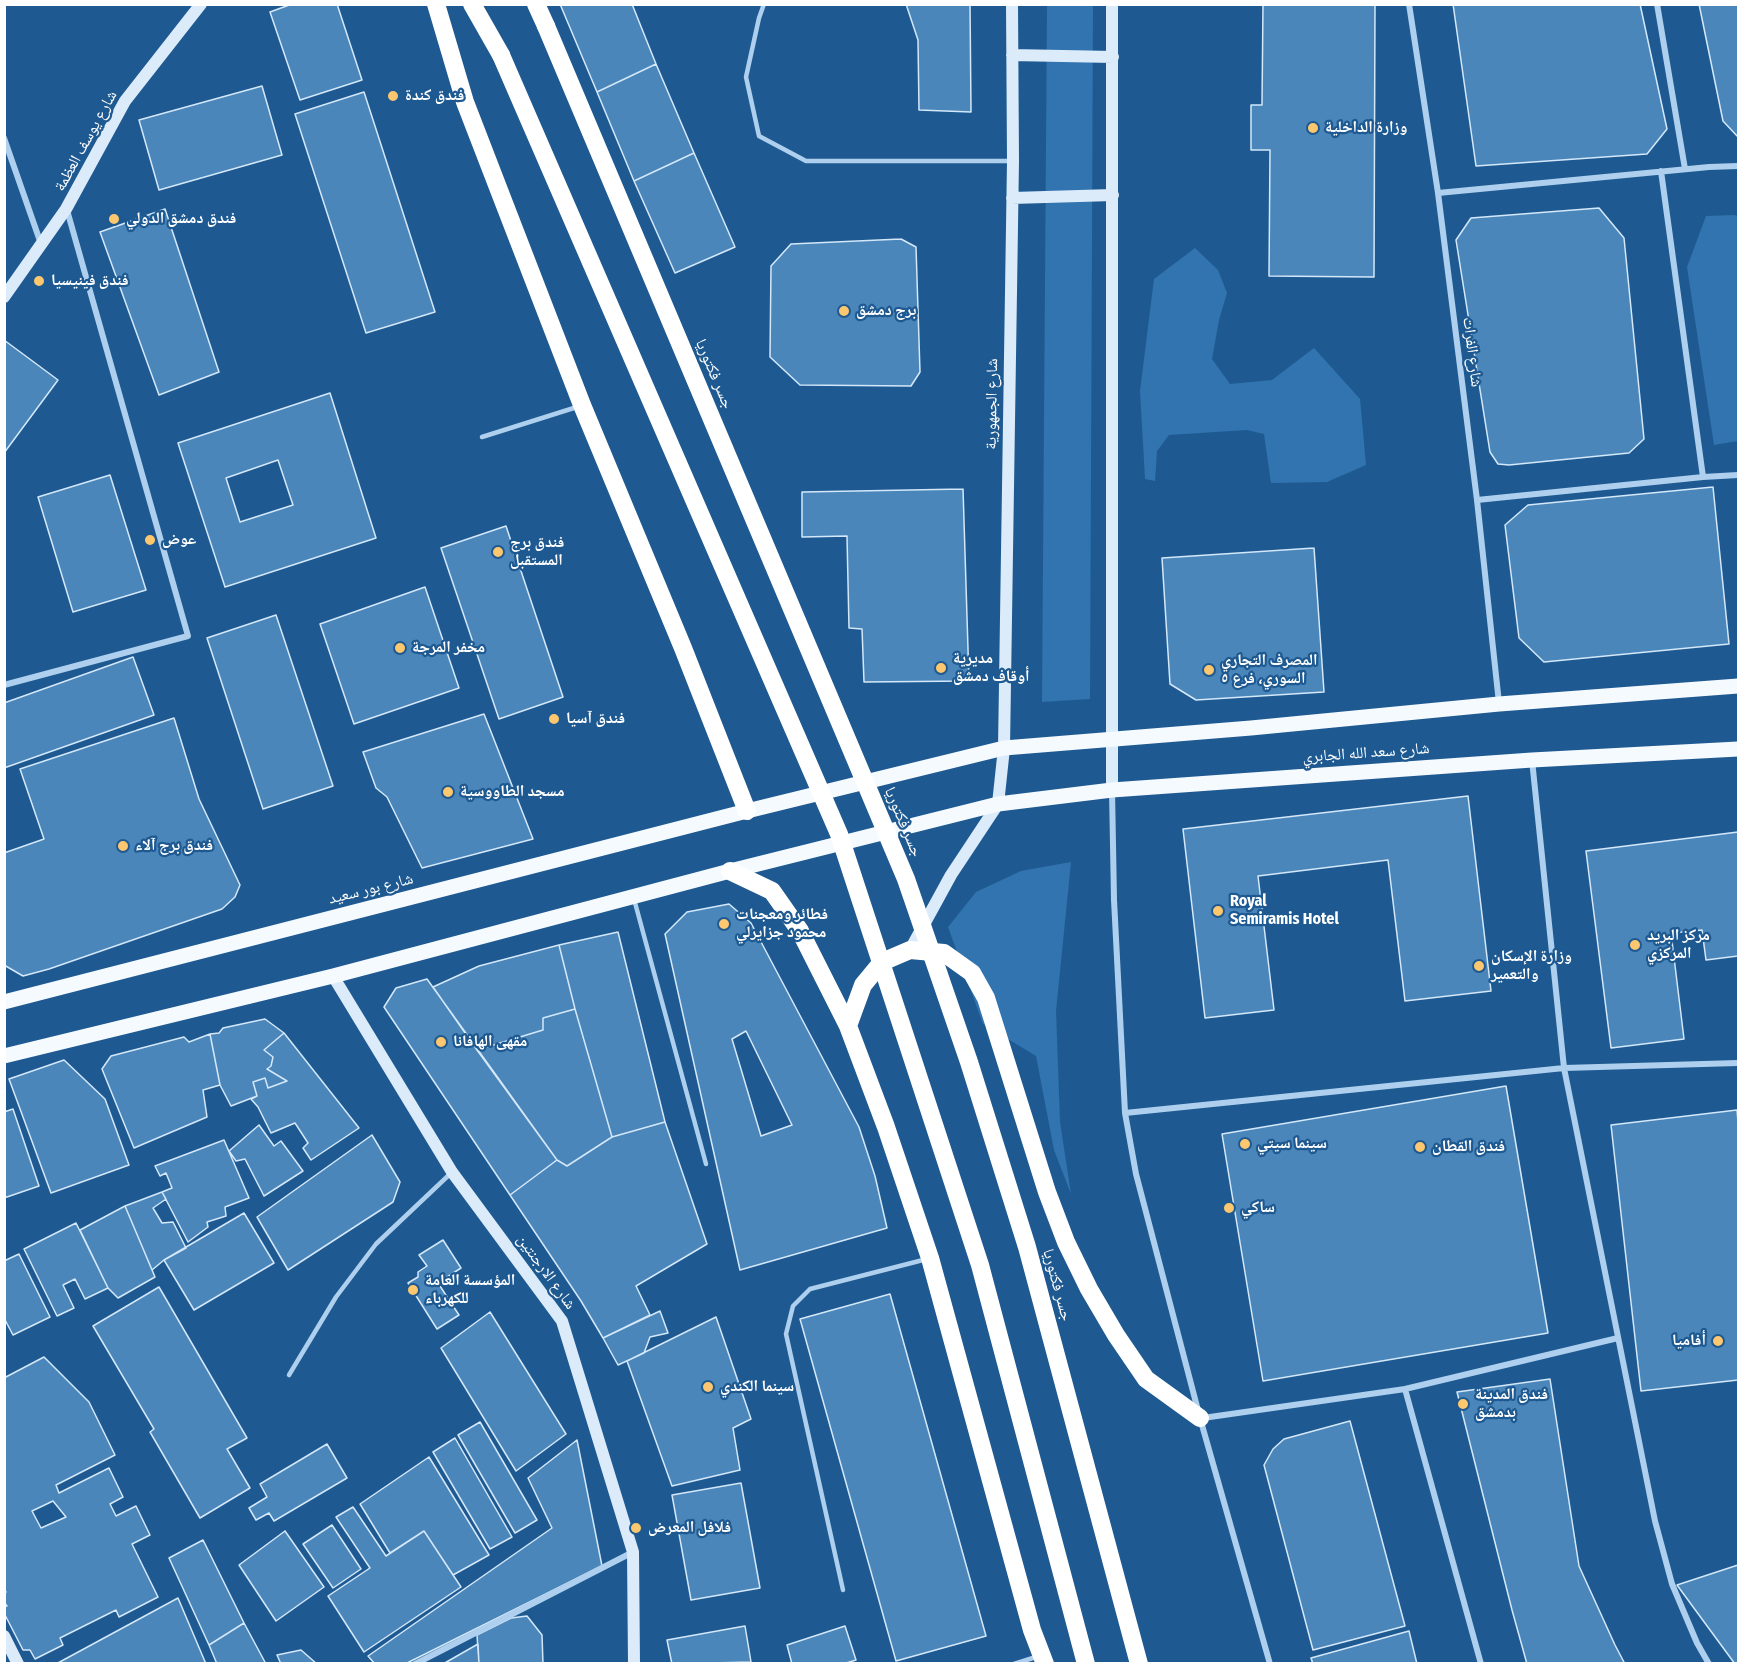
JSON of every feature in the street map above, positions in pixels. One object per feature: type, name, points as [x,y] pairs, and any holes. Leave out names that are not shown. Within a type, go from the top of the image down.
[{"type":"highway","points":[[436,4],[465,102],[582,405],[683,648],[747,810]]},
{"type":"highway","points":[[472,4],[501,55],[840,834],[980,1265],[1086,1664]]},
{"type":"highway","name":"جسر فكتوريا","points":[[536,4],[906,879],[969,1062],[1027,1247],[1140,1664]]},
{"type":"highway","points":[[730,871],[772,891],[800,931],[848,1026],[886,1127],[930,1258],[1032,1630],[1043,1659]]},
{"type":"highway","points":[[848,1026],[863,985],[882,962],[910,950],[944,953],[972,973],[986,998],[1047,1192],[1066,1242],[1089,1289],[1116,1335],[1146,1379],[1200,1418]]},
{"type":"main road","name":"شارع يوسف العظمة","points":[[4,297],[66,209],[125,101],[201,4]]},
{"type":"main road","name":"شارع الجمهورية","points":[[998,804],[1004,748],[1013,161],[1012,4]]},
{"type":"main road","points":[[1112,4],[1112,789]]},
{"type":"main road","points":[[1012,55],[1113,57]]},
{"type":"main road","points":[[1012,198],[1113,195]]},
{"type":"main road","points":[[1004,748],[1251,728],[1499,704],[1738,686]]},
{"type":"main road","name":"شارع بور سعيد","points":[[4,1002],[747,810],[1004,748]]},
{"type":"main road","name":"شارع سعد الله الجابري","points":[[730,871],[998,804],[1112,789],[1532,760],[1738,749]]},
{"type":"main road","points":[[910,950],[951,875],[998,804]]},
{"type":"main road","points":[[4,1056],[333,976],[730,871]]},
{"type":"main road","name":"شارع الارجنتين","points":[[333,976],[452,1172],[562,1321],[633,1552],[634,1664]]},
{"type":"main road","points":[[4,1636],[18,1664]]},
{"type":"street","name":"شارع الفرات","points":[[1409,4],[1438,192],[1477,500],[1499,704]]},
{"type":"street","points":[[1657,4],[1685,169]]},
{"type":"street","points":[[4,138],[42,245]]},
{"type":"street","points":[[1438,192],[1738,166]]},
{"type":"street","points":[[1661,171],[1703,477]]},
{"type":"street","points":[[4,685],[188,636],[66,209]]},
{"type":"street","points":[[1477,500],[1738,475]]},
{"type":"street","points":[[1532,760],[1564,1068],[1655,1521],[1672,1584],[1708,1664]]},
{"type":"street","points":[[1112,789],[1114,900],[1125,1113],[1136,1174],[1200,1418],[1270,1664]]},
{"type":"street","points":[[1125,1113],[1564,1068],[1738,1063]]},
{"type":"street","points":[[1200,1418],[1406,1389],[1618,1338]]},
{"type":"street","points":[[1406,1389],[1481,1664]]},
{"type":"street","points":[[415,1664],[633,1552]]},
{"type":"lane","points":[[764,4],[746,77],[759,136],[806,161],[1013,161]]},
{"type":"lane","points":[[482,437],[582,405]]},
{"type":"lane","points":[[633,896],[706,1164]]},
{"type":"lane","points":[[289,1375],[336,1297],[376,1244],[452,1172]]},
{"type":"lane","points":[[843,1590],[786,1334],[788,1324],[793,1306],[810,1289],[930,1258]]},
{"type":"lane","points":[[1014,1664],[1043,1659]]},
{"type":"shaded area","points":[[1047,5],[1093,5],[1090,699],[1042,702]]},
{"type":"shaded area","points":[[1706,216],[1738,216],[1738,441],[1714,445],[1687,267]]},
{"type":"shaded area","points":[[1195,248],[1218,270],[1227,293],[1219,320],[1212,359],[1230,384],[1272,380],[1314,348],[1360,399],[1366,465],[1327,482],[1271,483],[1264,434],[1247,430],[1169,435],[1157,451],[1155,481],[1145,479],[1140,391],[1154,279]]},
{"type":"shaded area","points":[[1071,862],[1056,1011],[1060,1122],[1071,1194],[1054,1150],[1036,1056],[983,1024],[948,927],[976,892],[1021,871]]},
{"type":"building","points":[[292,4],[337,4],[362,80],[300,100],[270,12]]},
{"type":"building","points":[[560,4],[632,4],[656,64],[597,92]]},
{"type":"building","points":[[906,4],[970,4],[971,112],[919,110],[918,40]]},
{"type":"building","name":"وزارة الداخلية","points":[[1263,4],[1375,4],[1374,277],[1269,276],[1270,150],[1251,150],[1251,105],[1262,105]]},
{"type":"building","points":[[1453,4],[1640,4],[1667,129],[1647,154],[1476,166]]},
{"type":"building","points":[[1699,4],[1738,4],[1738,137],[1723,121]]},
{"type":"building","points":[[656,64],[694,153],[634,181],[597,92]]},
{"type":"building","points":[[262,86],[282,155],[159,190],[139,120]]},
{"type":"building","points":[[364,92],[435,312],[366,333],[295,114]]},
{"type":"building","points":[[694,153],[735,247],[675,273],[634,181]]},
{"type":"building","points":[[1599,208],[1624,238],[1644,439],[1629,453],[1509,465],[1498,464],[1490,452],[1456,240],[1471,218]]},
{"type":"building","points":[[165,209],[219,372],[159,395],[100,232]]},
{"type":"building","name":"برج دمشق","points":[[901,239],[916,247],[920,372],[911,386],[800,385],[770,357],[771,266],[791,244]]},
{"type":"building","points":[[4,340],[58,380],[4,453]]},
{"type":"building","points":[[330,393],[376,538],[225,587],[178,443]],"holes":[[[278,460],[293,505],[240,522],[226,478]]]},
{"type":"building","points":[[110,475],[146,590],[73,612],[38,497]]},
{"type":"building","points":[[1713,487],[1729,644],[1544,662],[1519,638],[1505,525],[1528,505]]},
{"type":"building","points":[[963,489],[969,681],[864,682],[862,629],[849,628],[847,536],[802,537],[802,492]]},
{"type":"building","points":[[506,526],[563,697],[499,719],[441,548]]},
{"type":"building","points":[[1314,548],[1324,692],[1196,700],[1170,684],[1162,558]]},
{"type":"building","points":[[425,587],[459,688],[354,724],[320,624]]},
{"type":"building","points":[[276,615],[333,786],[263,809],[207,638]]},
{"type":"building","points":[[133,657],[154,715],[4,768],[4,703]]},
{"type":"building","name":"مسجد الطاووسية","points":[[484,714],[533,839],[422,868],[387,797],[376,788],[363,752]]},
{"type":"building","name":"فندق برج آلاء","points":[[174,718],[199,799],[240,885],[235,897],[222,909],[49,969],[23,976],[4,965],[4,853],[44,839],[20,769]]},
{"type":"building","points":[[1468,796],[1491,991],[1405,1001],[1388,860],[1258,876],[1274,1010],[1205,1018],[1183,829]]},
{"type":"building","name":"مركز البريد المركزي","points":[[1738,832],[1738,956],[1706,960],[1702,930],[1671,933],[1684,1039],[1611,1048],[1586,851]]},
{"type":"building","points":[[729,904],[751,923],[859,1127],[875,1176],[887,1228],[740,1270],[665,934],[687,912]],"holes":[[[746,1031],[792,1125],[761,1136],[732,1039]]]},
{"type":"building","points":[[618,932],[665,1122],[612,1137],[559,945]]},
{"type":"building","points":[[559,945],[575,1009],[543,1018],[543,1030],[477,1050],[433,987],[479,966]]},
{"type":"building","points":[[427,979],[557,1160],[510,1195],[384,1007],[396,988]]},
{"type":"building","points":[[575,1009],[612,1137],[567,1166],[557,1160],[477,1050],[543,1030],[543,1018]]},
{"type":"building","points":[[265,1019],[284,1033],[264,1050],[273,1057],[271,1066],[267,1069],[287,1081],[268,1088],[265,1078],[253,1082],[257,1096],[231,1106],[220,1085],[210,1034],[219,1033],[223,1028]]},
{"type":"building","points":[[284,1033],[359,1128],[311,1160],[303,1148],[308,1143],[295,1123],[271,1133],[258,1107],[251,1099],[257,1096],[253,1082],[265,1078],[268,1088],[287,1081],[267,1069],[271,1066],[273,1057],[264,1050]]},
{"type":"building","points":[[210,1034],[220,1085],[203,1090],[207,1117],[134,1148],[102,1069],[111,1056],[184,1037],[189,1042]]},
{"type":"building","points":[[64,1060],[105,1099],[129,1165],[51,1193],[9,1079]]},
{"type":"building","points":[[1506,1086],[1548,1333],[1263,1381],[1222,1134]]},
{"type":"building","points":[[13,1109],[39,1186],[4,1198],[4,1112]]},
{"type":"building","points":[[1737,1110],[1738,1380],[1641,1391],[1611,1125]]},
{"type":"building","points":[[665,1122],[707,1244],[636,1286],[650,1315],[603,1338],[510,1195],[557,1160],[567,1166],[612,1137]]},
{"type":"building","points":[[259,1125],[274,1146],[281,1141],[303,1171],[264,1196],[245,1159],[236,1161],[229,1151]]},
{"type":"building","points":[[372,1135],[400,1182],[393,1202],[288,1270],[257,1217]]},
{"type":"building","points":[[224,1140],[249,1198],[225,1207],[226,1216],[207,1222],[208,1227],[188,1242],[162,1192],[172,1188],[166,1173],[160,1176],[155,1166]]},
{"type":"building","points":[[162,1192],[166,1199],[153,1208],[162,1223],[173,1222],[186,1248],[164,1260],[152,1270],[125,1206]]},
{"type":"building","points":[[125,1206],[155,1277],[118,1298],[108,1288],[80,1230]]},
{"type":"building","points":[[244,1213],[274,1263],[194,1310],[164,1260]]},
{"type":"building","points":[[76,1223],[108,1288],[85,1299],[75,1279],[63,1285],[74,1308],[57,1316],[24,1249]]},
{"type":"building","points":[[443,1240],[461,1268],[438,1283],[459,1315],[437,1329],[408,1283],[418,1277],[418,1272],[427,1266],[419,1255]]},
{"type":"building","points":[[19,1254],[50,1317],[13,1335],[4,1318],[4,1261]]},
{"type":"building","points":[[159,1287],[247,1438],[227,1449],[250,1488],[200,1518],[150,1432],[154,1429],[93,1326]]},
{"type":"building","points":[[890,1294],[986,1636],[896,1661],[800,1319]]},
{"type":"building","points":[[660,1311],[668,1333],[650,1337],[644,1353],[618,1365],[603,1338]]},
{"type":"building","points":[[490,1312],[566,1434],[516,1471],[441,1348]]},
{"type":"building","points":[[716,1317],[751,1419],[733,1428],[740,1470],[672,1486],[627,1361]]},
{"type":"building","points":[[44,1357],[89,1402],[115,1455],[56,1485],[59,1493],[109,1468],[123,1497],[110,1504],[116,1516],[136,1506],[150,1535],[132,1544],[158,1597],[119,1617],[116,1610],[60,1638],[63,1645],[35,1659],[30,1650],[23,1650],[4,1613],[4,1607],[7,1606],[4,1602],[6,1592],[4,1589],[4,1378]],"holes":[[[53,1501],[66,1517],[41,1528],[32,1511]]]},
{"type":"building","points":[[1550,1379],[1579,1566],[1625,1664],[1527,1664],[1512,1610],[1457,1392]]},
{"type":"building","points":[[1350,1421],[1405,1626],[1313,1650],[1264,1465],[1273,1449],[1284,1439]]},
{"type":"building","points":[[480,1422],[537,1520],[515,1533],[458,1435]]},
{"type":"building","points":[[455,1438],[512,1537],[490,1549],[433,1452]]},
{"type":"building","points":[[577,1440],[602,1566],[405,1664],[375,1664],[368,1656],[552,1528],[528,1478]]},
{"type":"building","points":[[327,1444],[347,1478],[274,1521],[269,1513],[256,1520],[249,1508],[267,1497],[260,1484]]},
{"type":"building","points":[[429,1457],[489,1555],[453,1575],[424,1531],[390,1553],[360,1504]]},
{"type":"building","points":[[741,1483],[760,1588],[691,1600],[672,1495]]},
{"type":"building","points":[[353,1507],[386,1556],[424,1531],[461,1587],[364,1652],[328,1596],[370,1568],[336,1517]]},
{"type":"building","points":[[332,1525],[361,1569],[333,1588],[303,1544]]},
{"type":"building","points":[[285,1531],[324,1587],[276,1621],[239,1565]]},
{"type":"building","points":[[203,1540],[244,1623],[209,1645],[169,1558]]},
{"type":"building","points":[[1738,1565],[1738,1664],[1735,1664],[1677,1585]]},
{"type":"building","points":[[178,1598],[206,1664],[56,1664]]},
{"type":"building","points":[[527,1616],[542,1635],[543,1664],[479,1664],[477,1635],[511,1618]]},
{"type":"building","points":[[244,1623],[266,1664],[217,1664],[209,1645]]},
{"type":"building","points":[[745,1626],[751,1662],[672,1664],[667,1640]]},
{"type":"building","points":[[845,1626],[856,1660],[843,1664],[792,1664],[787,1645]]},
{"type":"building","points":[[1409,1631],[1417,1664],[1313,1664],[1311,1658]]},
{"type":"building","points":[[478,1644],[479,1664],[443,1664]]},
{"type":"building","points":[[301,1650],[317,1664],[281,1664],[277,1655]]},
{"type":"place","name":"فندق كندة","points":[[393,96]]},
{"type":"place","name":"وزارة الداخلية","points":[[1313,128]]},
{"type":"place","name":"فندق دمشق الدولي","points":[[114,219]]},
{"type":"place","name":"فندق فينيسيا","points":[[39,281]]},
{"type":"place","name":"برج دمشق","points":[[844,311]]},
{"type":"place","name":"عوض","points":[[150,540]]},
{"type":"place","name":"فندق برج المستقبل","points":[[498,552]]},
{"type":"place","name":"مخفر المرجة","points":[[400,648]]},
{"type":"place","name":"مديرية أوقاف دمشق","points":[[941,668]]},
{"type":"place","name":"المصرف التجاري السوري، فرع ٥","points":[[1209,670]]},
{"type":"place","name":"فندق آسيا","points":[[554,719]]},
{"type":"place","name":"مسجد الطاووسية","points":[[448,792]]},
{"type":"place","name":"فندق برج آلاء","points":[[123,846]]},
{"type":"place","name":"Royal Semiramis Hotel","points":[[1218,911]]},
{"type":"place","name":"فطائر ومعجنات محمود جزايرلي","points":[[724,924]]},
{"type":"place","name":"مركز البريد المركزي","points":[[1635,945]]},
{"type":"place","name":"وزارة الإسكان والتعمير","points":[[1479,966]]},
{"type":"place","name":"مقهى الهافانا","points":[[441,1042]]},
{"type":"place","name":"سينما سيتي","points":[[1245,1144]]},
{"type":"place","name":"فندق القطان","points":[[1420,1147]]},
{"type":"place","name":"ساكي","points":[[1229,1208]]},
{"type":"place","name":"المؤسسة العامة للكهرباء","points":[[413,1290]]},
{"type":"place","name":"أفاميا","points":[[1718,1341]]},
{"type":"place","name":"سينما الكندي","points":[[708,1387]]},
{"type":"place","name":"فندق المدينة بدمشق","points":[[1463,1404]]},
{"type":"place","name":"فلافل المعرض","points":[[636,1528]]}]
